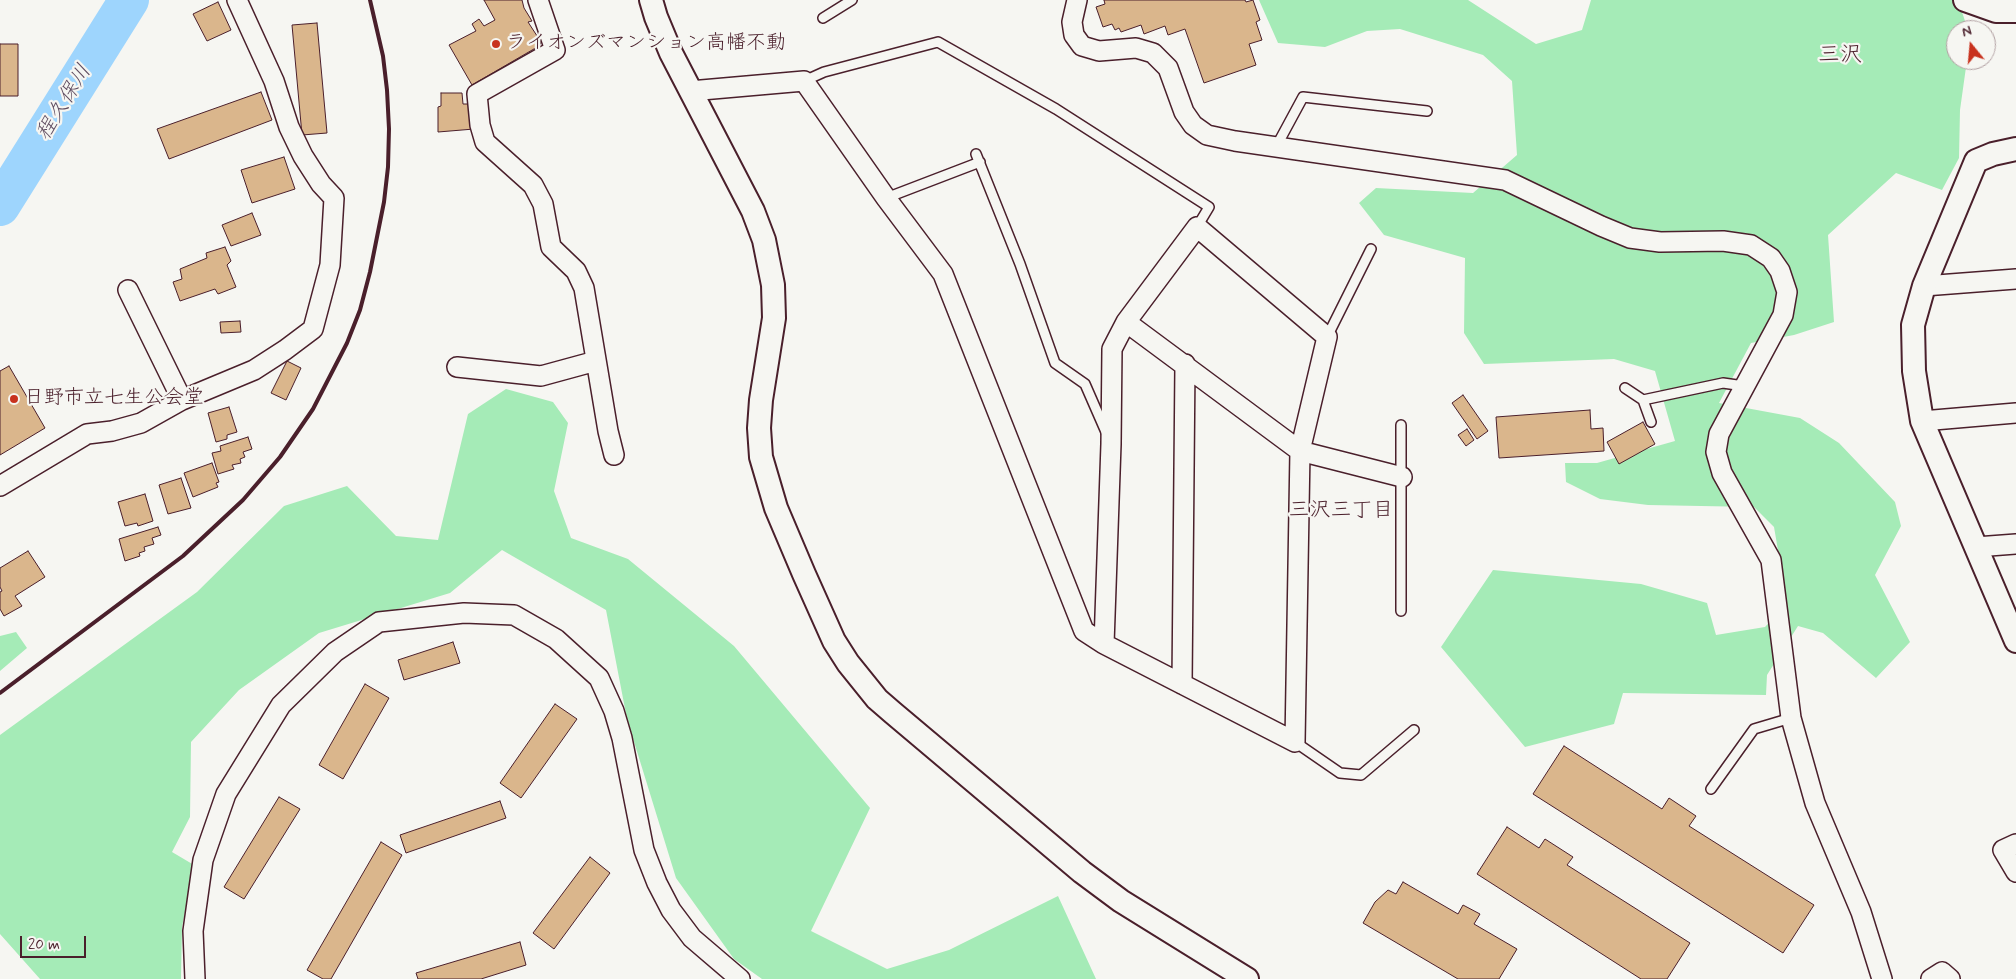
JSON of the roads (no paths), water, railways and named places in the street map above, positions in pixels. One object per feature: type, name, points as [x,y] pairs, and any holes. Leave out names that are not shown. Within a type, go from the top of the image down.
[{"type":"street","points":[[0,486],[87,434],[112,431],[141,423],[182,400],[254,370],[313,329],[330,266],[334,198],[321,184],[289,127],[274,81],[237,0]]},
{"type":"street","points":[[538,0],[556,50],[477,94],[480,125],[485,142],[533,186],[543,204],[551,247],[576,271],[584,288],[608,431],[614,455]]},
{"type":"street","points":[[651,0],[670,53],[753,211],[764,240],[773,285],[774,318],[761,400],[759,428],[761,457],[776,508],[834,641],[848,663],[877,699],[1082,872],[1121,901],[1247,979]]},
{"type":"street","points":[[1077,0],[1072,22],[1074,35],[1082,46],[1099,51],[1136,48],[1153,53],[1168,68],[1184,112],[1193,125],[1207,135],[1276,147],[1505,180],[1630,238],[1660,242],[1723,241],[1751,245],[1771,258],[1780,271],[1786,292],[1783,315],[1718,434],[1716,452],[1722,473],[1771,560],[1791,718],[1815,803],[1861,912],[1882,979]]},
{"type":"street","points":[[1965,0],[1996,11],[2016,10]]},
{"type":"street","points":[[690,92],[804,81],[886,198],[943,274],[1084,631],[1104,644],[1295,742],[1300,451],[1327,337],[1197,228],[1126,322],[1112,349],[1112,444],[1104,644]]},
{"type":"street","points":[[2016,149],[1993,154],[1976,161],[1924,286],[1913,325],[1914,371],[1922,421],[2016,641]]},
{"type":"street","points":[[1924,286],[2016,279]]},
{"type":"street","points":[[128,290],[182,400]]},
{"type":"street","points":[[1126,322],[1300,451],[1402,478]]},
{"type":"street","points":[[457,368],[541,376],[596,360]]},
{"type":"street","points":[[1182,684],[1185,364]]},
{"type":"street","points":[[1922,421],[2016,413]]},
{"type":"street","points":[[1976,547],[2016,544]]},
{"type":"street","points":[[194,979],[194,931],[203,860],[226,794],[281,705],[335,652],[379,622],[464,613],[514,616],[556,639],[599,678],[614,712],[622,738],[644,850],[657,883],[671,910],[692,938],[740,979]]},
{"type":"street","points":[[2016,844],[2003,850],[2016,872]]},
{"type":"street","points":[[1931,979],[1942,972],[1950,979]]},
{"type":"lane","points":[[823,18],[852,0]]},
{"type":"lane","points":[[804,81],[824,72],[938,42],[1056,109],[1209,207],[1197,228]]},
{"type":"lane","points":[[1276,147],[1303,97],[1427,110]]},
{"type":"lane","points":[[886,198],[978,158],[1020,264],[1055,363],[1085,384],[1112,444]]},
{"type":"lane","points":[[1327,337],[1371,249]]},
{"type":"lane","points":[[1643,400],[1722,383],[1744,386]]},
{"type":"lane","points":[[1625,388],[1643,400],[1651,422]]},
{"type":"lane","points":[[1401,424],[1401,611]]},
{"type":"lane","points":[[1711,788],[1754,729],[1791,718]]},
{"type":"lane","points":[[1295,742],[1340,774],[1361,775],[1414,730]]},
{"type":"waterway","name":"程久保川","points":[[0,206],[129,0]]},
{"type":"railway","points":[[0,693],[183,556],[243,500],[280,457],[313,409],[347,343],[360,310],[370,272],[384,202],[388,167],[387,90],[383,56],[370,0]]},
{"type":"place","name":"ライオンズマンション高幡不動","points":[[496,44]]},
{"type":"place","name":"日野市立七生公会堂","points":[[14,399]]},
{"type":"district","name":"三沢","points":[[1840,56]]},
{"type":"district","name":"三沢三丁目","points":[[1341,512]]}]
